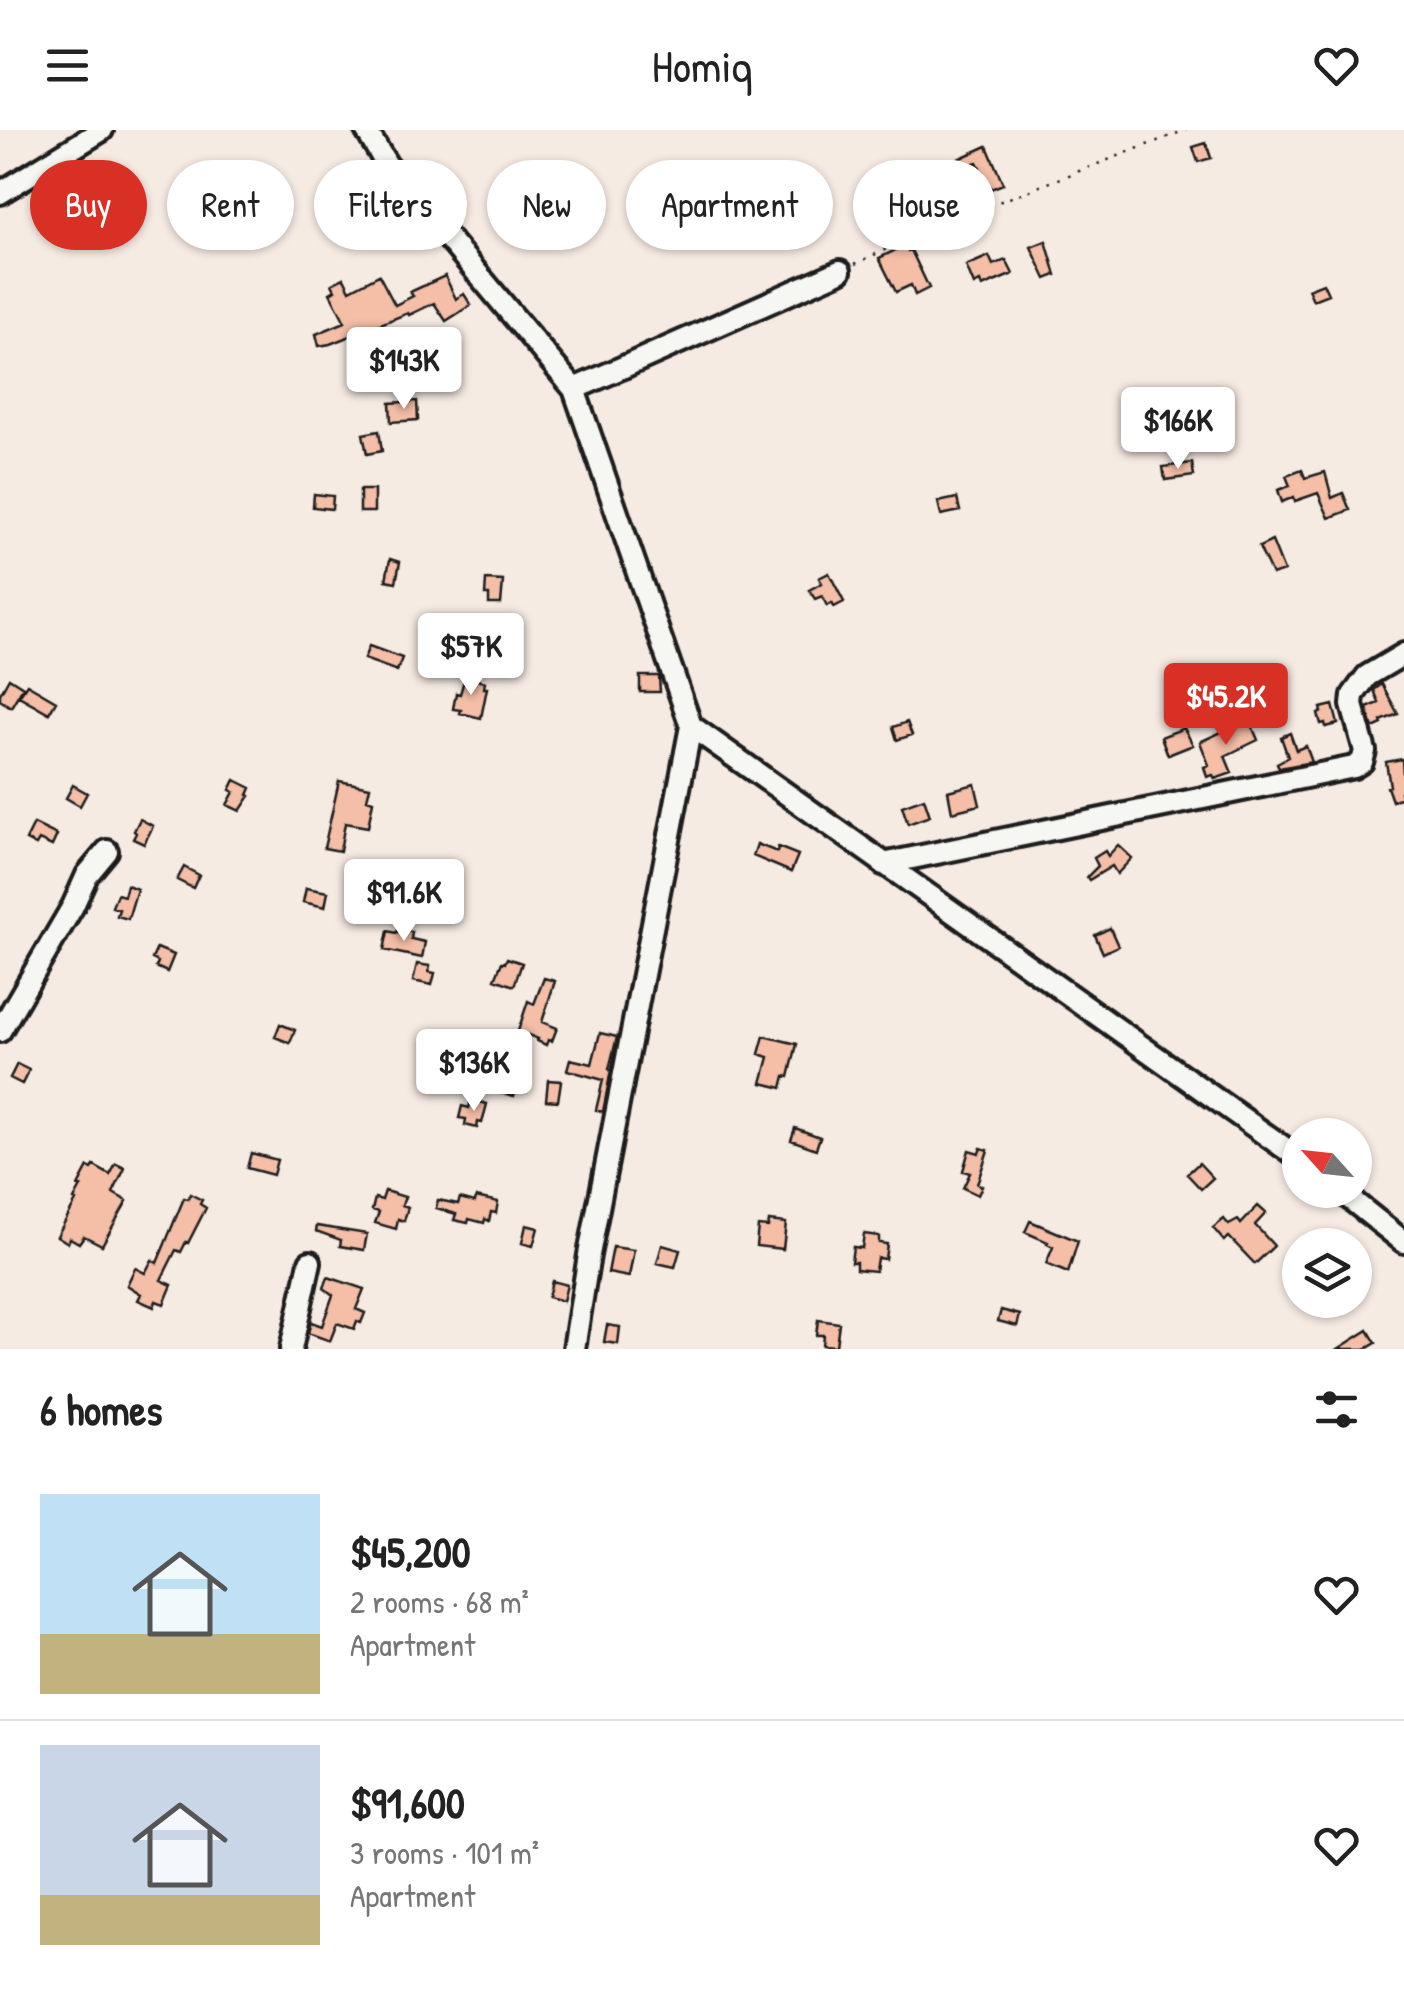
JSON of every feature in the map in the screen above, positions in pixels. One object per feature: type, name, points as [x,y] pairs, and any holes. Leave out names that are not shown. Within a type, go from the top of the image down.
[{"type":"street","points":[[0,193],[102,130]]},
{"type":"street","points":[[366,130],[387,165],[574,389],[691,726],[588,1255],[574,1349]]},
{"type":"street","points":[[574,389],[840,271]]},
{"type":"street","points":[[883,864],[1354,766],[1362,762],[1365,751],[1352,705],[1353,695],[1367,676],[1404,654]]},
{"type":"street","points":[[691,726],[1282,1146]]},
{"type":"street","points":[[0,1031],[87,875],[107,851]]},
{"type":"street","points":[[1362,1208],[1404,1242]]},
{"type":"street","points":[[291,1349],[310,1262]]},
{"type":"path","points":[[840,271],[931,228],[1186,130]]},
{"type":"building","points":[[1206,143],[1211,158],[1198,162],[1193,147]]},
{"type":"building","points":[[987,146],[993,160],[956,160]]},
{"type":"building","points":[[995,165],[1003,184],[995,187]]},
{"type":"building","points":[[1046,241],[1056,275],[1046,279],[1031,247]]},
{"type":"building","points":[[896,250],[911,250],[929,288],[915,295],[911,285],[896,292],[879,258]]},
{"type":"building","points":[[989,256],[993,265],[1006,260],[1013,274],[982,287],[980,282],[974,285],[966,266]]},
{"type":"building","points":[[379,275],[395,305],[413,296],[410,292],[445,276],[456,299],[464,294],[471,305],[446,321],[434,303],[319,346],[316,334],[345,322],[330,293],[335,290],[332,284],[344,278],[350,290]]},
{"type":"building","points":[[1323,283],[1328,294],[1313,300],[1308,289]]},
{"type":"building","points":[[417,401],[418,420],[391,422],[390,403]]},
{"type":"building","points":[[379,431],[382,451],[367,454],[363,434]]},
{"type":"building","points":[[1192,463],[1194,476],[1165,480],[1163,467]]},
{"type":"building","points":[[1302,470],[1305,478],[1325,472],[1332,498],[1343,493],[1350,510],[1329,518],[1318,493],[1282,502],[1278,490],[1290,486],[1286,476]]},
{"type":"building","points":[[360,490],[374,490],[374,512],[360,512]]},
{"type":"building","points":[[314,494],[333,496],[332,509],[313,507]]},
{"type":"building","points":[[957,498],[960,511],[941,515],[938,502]]},
{"type":"building","points":[[1272,541],[1284,571],[1272,575],[1259,547]]},
{"type":"building","points":[[390,559],[400,562],[396,582],[386,580]]},
{"type":"building","points":[[829,573],[844,602],[834,607],[832,603],[827,606],[822,596],[815,599],[809,590],[822,583],[819,578]]},
{"type":"building","points":[[486,580],[503,581],[501,604],[489,604]]},
{"type":"building","points":[[369,646],[402,658],[397,671],[364,659]]},
{"type":"building","points":[[640,676],[659,676],[660,692],[640,692]]},
{"type":"building","points":[[465,677],[485,682],[481,718],[453,709]]},
{"type":"building","points":[[1258,677],[1264,688],[1248,697],[1242,687]]},
{"type":"building","points":[[9,678],[23,687],[11,707],[0,700]]},
{"type":"building","points":[[27,684],[56,701],[49,713],[19,696]]},
{"type":"building","points":[[1382,684],[1398,714],[1373,728],[1367,708],[1379,703],[1374,690]]},
{"type":"building","points":[[1333,705],[1338,724],[1326,727],[1318,714],[1321,708]]},
{"type":"building","points":[[1249,719],[1258,740],[1225,756],[1232,773],[1215,779],[1213,775],[1207,777],[1204,767],[1209,765],[1200,742]]},
{"type":"building","points":[[907,722],[912,735],[897,740],[893,727]]},
{"type":"building","points":[[1184,728],[1193,745],[1168,755],[1161,737]]},
{"type":"building","points":[[1290,733],[1296,750],[1306,746],[1312,762],[1279,768],[1277,763],[1288,757],[1281,737]]},
{"type":"building","points":[[1402,759],[1404,790],[1400,792],[1402,797],[1392,801],[1386,762]]},
{"type":"building","points":[[235,780],[251,788],[240,811],[227,805]]},
{"type":"building","points":[[339,781],[370,787],[367,799],[373,801],[368,827],[345,823],[340,851],[324,848]]},
{"type":"building","points":[[975,784],[980,805],[952,812],[948,791]]},
{"type":"building","points":[[73,785],[87,793],[80,806],[66,798]]},
{"type":"building","points":[[924,798],[930,816],[908,824],[902,806]]},
{"type":"building","points":[[140,819],[153,826],[144,844],[133,839]]},
{"type":"building","points":[[34,824],[57,835],[52,846],[26,840]]},
{"type":"building","points":[[757,844],[798,855],[791,872],[753,856]]},
{"type":"building","points":[[1118,845],[1132,858],[1117,874],[1112,866],[1089,880],[1087,877],[1098,866],[1094,858],[1105,851],[1108,856]]},
{"type":"building","points":[[184,867],[199,875],[193,888],[177,880]]},
{"type":"building","points":[[127,885],[137,889],[128,919],[117,916],[119,909],[112,907],[117,894],[124,896]]},
{"type":"building","points":[[306,888],[328,892],[325,907],[303,902]]},
{"type":"building","points":[[1110,928],[1118,946],[1103,953],[1095,935]]},
{"type":"building","points":[[388,931],[412,932],[411,939],[425,942],[422,958],[384,950]]},
{"type":"building","points":[[157,948],[174,955],[167,972],[156,967],[158,962],[152,959]]},
{"type":"building","points":[[507,958],[522,963],[514,986],[495,979]]},
{"type":"building","points":[[417,964],[430,966],[429,972],[435,973],[432,985],[413,981]]},
{"type":"building","points":[[544,978],[555,981],[542,1022],[557,1028],[546,1045],[518,1031],[528,1001],[534,1004]]},
{"type":"building","points":[[280,1024],[295,1030],[290,1043],[275,1037]]},
{"type":"building","points":[[600,1033],[617,1037],[603,1112],[596,1110],[603,1080],[567,1070],[570,1059],[592,1064]]},
{"type":"building","points":[[764,1036],[797,1044],[789,1077],[785,1076],[782,1088],[762,1083],[769,1057],[759,1054]]},
{"type":"building","points":[[17,1064],[29,1070],[22,1084],[10,1078]]},
{"type":"building","points":[[500,1076],[518,1081],[514,1096],[496,1092]]},
{"type":"building","points":[[548,1080],[561,1081],[558,1101],[546,1100]]},
{"type":"building","points":[[471,1100],[487,1104],[477,1128],[465,1125],[466,1119],[459,1118],[462,1106],[469,1108]]},
{"type":"building","points":[[795,1128],[820,1137],[816,1149],[791,1140]]},
{"type":"building","points":[[981,1148],[988,1150],[977,1184],[982,1186],[978,1195],[963,1188],[970,1173],[963,1171],[969,1150],[979,1153]]},
{"type":"building","points":[[251,1153],[277,1160],[273,1175],[247,1168]]},
{"type":"building","points":[[1199,1163],[1213,1178],[1201,1189],[1187,1174]]},
{"type":"building","points":[[116,1164],[125,1168],[113,1193],[127,1201],[102,1245],[84,1236],[79,1243],[70,1238],[68,1243],[57,1236],[88,1167],[110,1175]]},
{"type":"building","points":[[385,1191],[405,1197],[402,1205],[408,1207],[404,1221],[398,1219],[396,1229],[375,1223],[379,1212],[372,1210],[375,1198],[382,1200]]},
{"type":"building","points":[[190,1194],[202,1200],[200,1204],[206,1208],[188,1243],[181,1252],[176,1250],[161,1280],[172,1285],[164,1304],[156,1301],[154,1307],[138,1300],[141,1294],[127,1285],[135,1268],[145,1273],[152,1260],[157,1263],[184,1198],[188,1199]]},
{"type":"building","points":[[476,1197],[498,1202],[489,1221],[454,1220],[456,1214],[436,1208],[438,1200],[458,1204],[460,1198],[475,1202]]},
{"type":"building","points":[[1258,1206],[1266,1213],[1255,1225],[1274,1246],[1255,1264],[1229,1237],[1224,1241],[1213,1228],[1224,1219],[1229,1225],[1238,1220],[1241,1224]]},
{"type":"building","points":[[769,1221],[786,1223],[783,1249],[756,1246],[758,1226],[768,1227]]},
{"type":"building","points":[[1030,1221],[1078,1241],[1068,1273],[1046,1264],[1053,1247],[1025,1232]]},
{"type":"building","points":[[526,1225],[538,1228],[533,1246],[522,1243]]},
{"type":"building","points":[[317,1226],[367,1234],[364,1250],[340,1246],[341,1240],[316,1231]]},
{"type":"building","points":[[864,1234],[879,1236],[879,1243],[887,1244],[885,1259],[877,1258],[875,1271],[856,1269],[856,1262],[851,1262],[853,1247],[862,1248]]},
{"type":"building","points":[[662,1245],[680,1250],[675,1267],[657,1263]]},
{"type":"building","points":[[613,1247],[634,1250],[629,1277],[608,1273]]},
{"type":"building","points":[[328,1277],[364,1289],[356,1309],[365,1313],[354,1329],[337,1323],[330,1341],[308,1333],[311,1322],[322,1326],[333,1295],[324,1288]]},
{"type":"building","points":[[552,1281],[567,1285],[563,1301],[548,1297]]},
{"type":"building","points":[[1001,1310],[1020,1315],[1017,1326],[998,1321]]},
{"type":"building","points":[[818,1320],[839,1323],[836,1346],[822,1345],[823,1335],[816,1335]]},
{"type":"building","points":[[607,1325],[620,1327],[618,1344],[604,1342]]},
{"type":"building","points":[[1368,1330],[1376,1343],[1366,1349],[1338,1349]]}]
